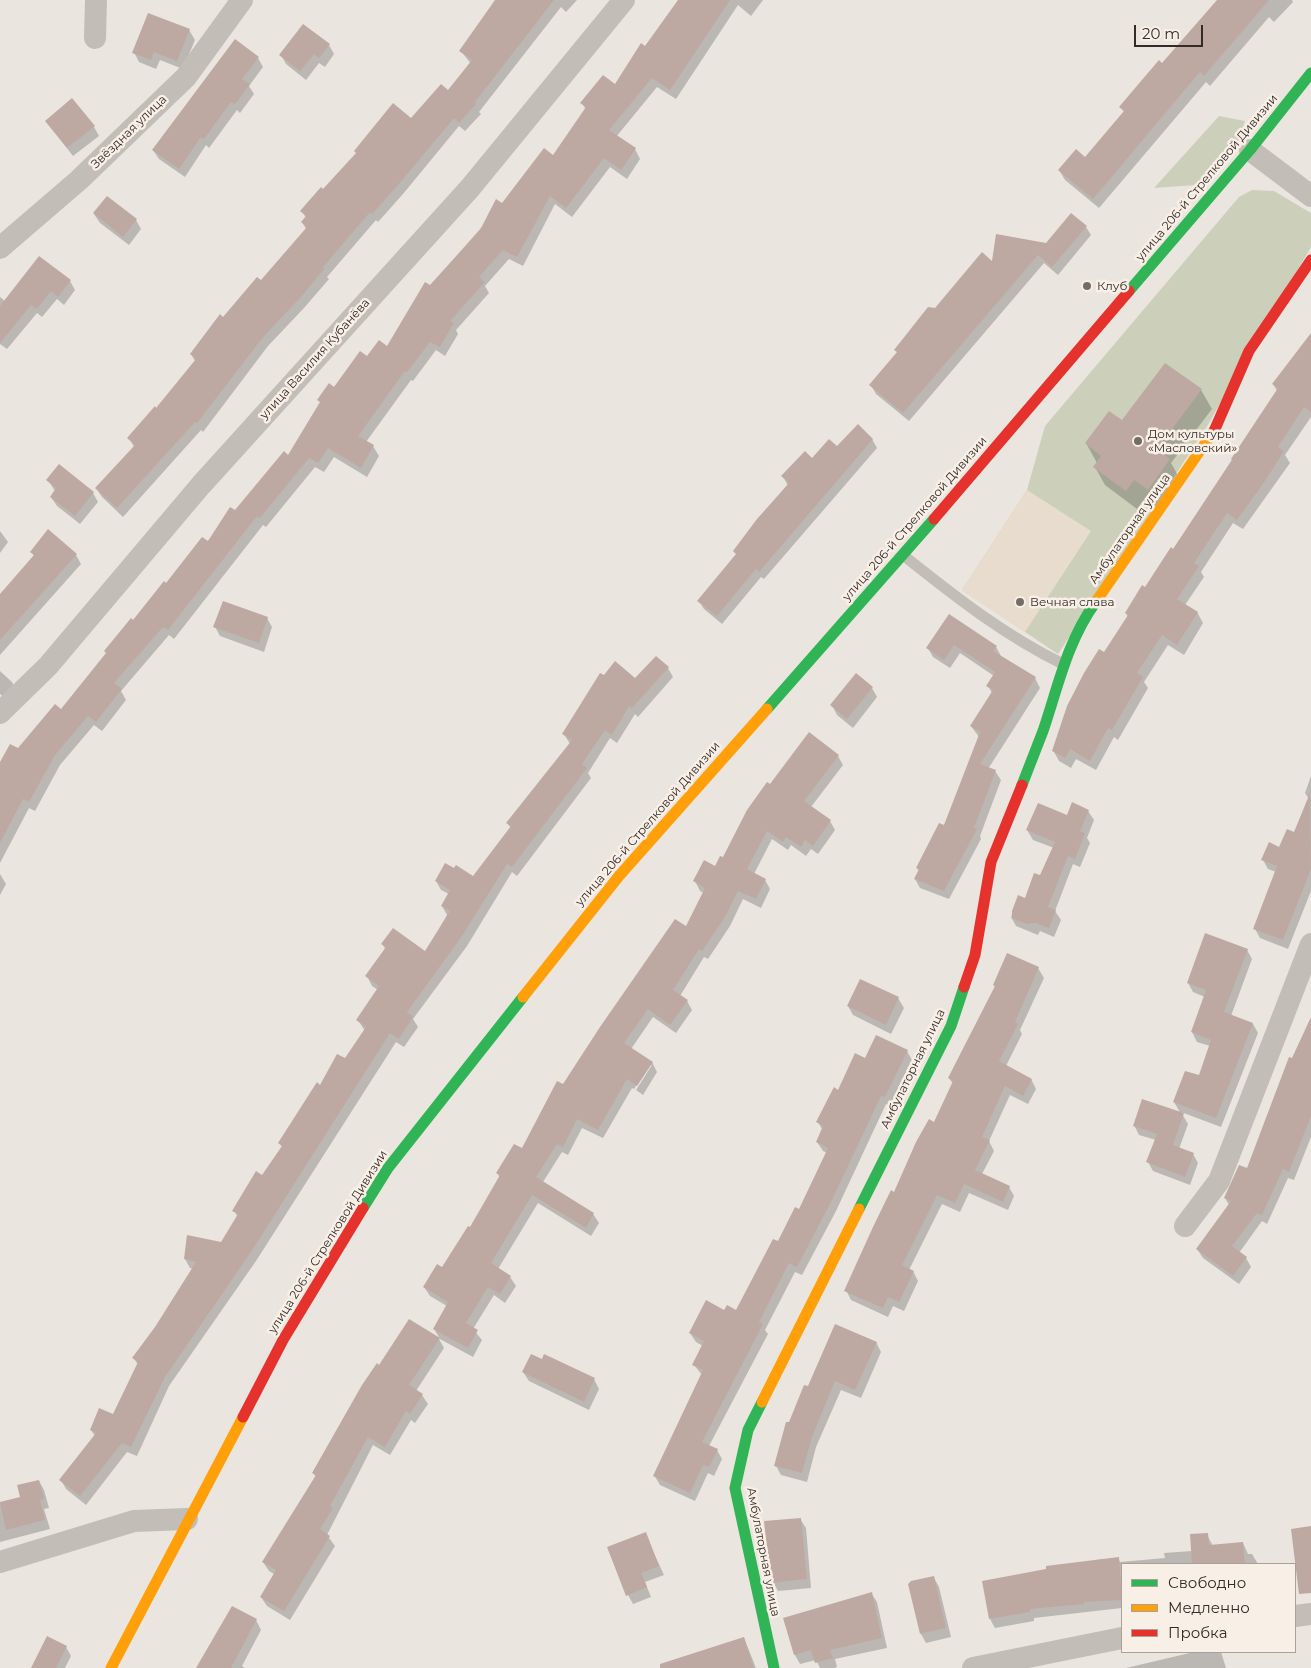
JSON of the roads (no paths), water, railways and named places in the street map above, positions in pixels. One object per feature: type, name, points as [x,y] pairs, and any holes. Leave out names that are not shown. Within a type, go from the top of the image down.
[{"type":"main road","name":"улица 206-й Стрелковой Дивизии","points":[[111,1668],[187,1519],[283,1340],[388,1168],[619,876],[903,555],[1250,150],[1311,73]]},
{"type":"main road","name":"Амбулаторная улица","points":[[774,1668],[735,1488],[748,1430],[951,1026],[975,955],[991,862],[1043,730],[1063,664],[1086,615],[1212,436],[1249,351],[1311,260]]},
{"type":"street","points":[[95,38],[96,0]]},
{"type":"street","name":"Звёздная улица","points":[[0,248],[79,180],[186,77],[242,0]]},
{"type":"street","name":"улица Василия Кубанёва","points":[[0,713],[48,666],[201,485],[470,188],[624,0]]},
{"type":"street","points":[[1250,150],[1311,196]]},
{"type":"street","points":[[1185,1226],[1219,1181],[1311,944]]},
{"type":"street","points":[[0,1562],[134,1521],[187,1519]]},
{"type":"street","points":[[1296,1616],[1311,1614]]},
{"type":"street","points":[[973,1668],[1121,1638]]},
{"type":"lane","points":[[903,555],[968,605],[1037,652],[1063,664]]},
{"type":"place","name":"Клуб","points":[[1087,286]]},
{"type":"place","name":"Дом культуры «Масловский»","points":[[1138,441]]},
{"type":"place","name":"Вечная слава","points":[[1020,602]]}]
